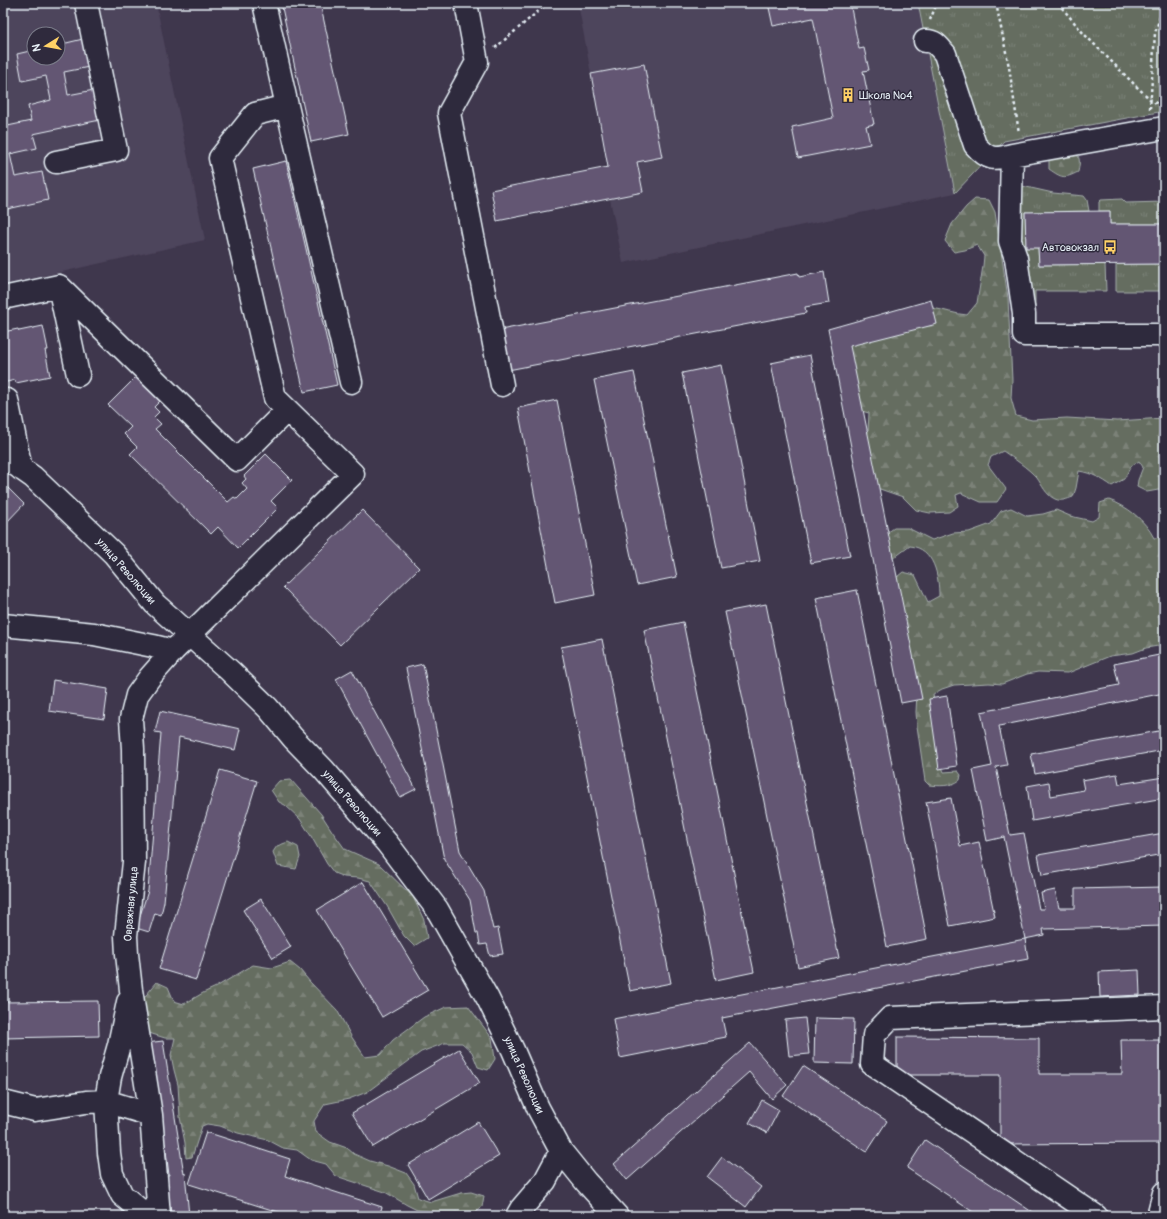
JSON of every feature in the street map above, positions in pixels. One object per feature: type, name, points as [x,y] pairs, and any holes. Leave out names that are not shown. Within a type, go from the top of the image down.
[{"type":"street","points":[[56,162],[116,150],[86,3]]},
{"type":"street","points":[[264,3],[351,382]]},
{"type":"street","points":[[466,3],[478,62],[449,113],[502,385]]},
{"type":"street","points":[[925,41],[930,40],[937,44],[945,54],[975,145],[982,154],[989,157],[998,159],[1016,146],[1157,121]]},
{"type":"street","points":[[59,286],[237,460],[287,410],[275,398],[220,158],[255,114],[287,106]]},
{"type":"street","points":[[1016,146],[1010,241],[1016,258],[1024,314],[1024,335],[1164,335]]},
{"type":"street","points":[[3,298],[59,286]]},
{"type":"street","points":[[59,286],[78,376]]},
{"type":"street","points":[[7,400],[21,469]]},
{"type":"street","name":"Овражная улица","points":[[160,1216],[151,1115],[131,990],[126,936],[134,862],[133,749],[131,719],[137,695],[150,677],[173,651],[353,474],[287,410]]},
{"type":"street","name":"улица Революции","points":[[3,456],[33,477],[114,554],[155,604],[230,671],[268,708],[387,843],[437,909],[488,999],[513,1050],[538,1108],[561,1151],[586,1182],[617,1216]]},
{"type":"street","points":[[3,625],[94,634],[173,651]]},
{"type":"street","points":[[131,990],[119,1045],[110,1077],[106,1101],[109,1153],[112,1174],[122,1196],[146,1216]]},
{"type":"street","points":[[1096,1216],[872,1064],[874,1035],[890,1018],[1164,1008]]},
{"type":"street","points":[[3,1102],[35,1110],[86,1102],[106,1101],[151,1115]]},
{"type":"street","points":[[517,1216],[521,1209],[545,1181],[561,1151]]},
{"type":"street","points":[[1158,1216],[1164,1193]]},
{"type":"path","points":[[478,62],[548,3]]},
{"type":"path","points":[[996,3],[1009,67],[1016,146]]},
{"type":"path","points":[[1058,3],[1084,34],[1150,99],[1164,108]]},
{"type":"path","points":[[1157,121],[1150,99],[1155,34],[1164,4]]},
{"type":"shaded area","points":[[3,3],[156,3],[205,240],[3,285]]},
{"type":"shaded area","points":[[578,3],[918,3],[955,193],[623,263],[610,199],[608,167]]},
{"type":"green space","points":[[918,3],[1164,3],[1164,111],[1004,141],[955,193]]},
{"type":"green space","points":[[1073,150],[1079,160],[1078,172],[1069,176],[1060,176],[1049,169],[1049,158]]},
{"type":"green space","points":[[1022,186],[1053,193],[1084,196],[1087,200],[1089,211],[1025,212],[1026,247],[1038,248],[1039,265],[1105,264],[1106,291],[1035,291],[1035,311],[1015,244]]},
{"type":"green space","points":[[975,199],[989,200],[995,212],[1008,298],[1012,380],[1011,398],[1016,416],[1032,420],[1067,418],[1117,421],[1164,418],[1164,489],[1147,492],[1137,487],[1143,467],[1139,461],[1131,466],[1124,479],[1112,486],[1097,477],[1079,471],[1073,497],[1064,500],[1057,500],[1044,490],[1037,478],[1029,470],[1003,451],[991,457],[988,465],[1006,489],[997,502],[981,502],[961,493],[956,495],[958,506],[949,512],[930,513],[916,510],[903,497],[874,487],[864,446],[868,432],[869,413],[854,409],[848,330],[932,308],[967,315],[977,303],[984,256],[977,245],[965,250],[954,252],[945,241],[952,224],[966,207]]},
{"type":"green space","points":[[1122,199],[1126,203],[1164,202],[1164,224],[1110,224],[1110,211],[1099,211],[1099,202],[1101,200]]},
{"type":"green space","points":[[1116,264],[1164,264],[1164,291],[1116,291]]},
{"type":"green space","points":[[1109,500],[1135,514],[1146,525],[1154,538],[1164,537],[1164,645],[1146,648],[1133,653],[1110,656],[1068,673],[1038,672],[1027,674],[1002,684],[989,683],[954,685],[933,694],[942,767],[944,772],[958,771],[961,775],[960,780],[953,784],[941,786],[929,785],[925,781],[917,726],[917,693],[892,581],[903,572],[915,575],[928,602],[939,596],[938,580],[934,564],[930,557],[918,548],[910,546],[895,557],[883,558],[884,535],[894,528],[908,528],[932,540],[953,533],[969,532],[991,524],[1001,511],[1011,508],[1027,516],[1043,514],[1056,510],[1070,516],[1092,521],[1099,517],[1100,503]]},
{"type":"green space","points":[[291,780],[321,814],[345,849],[379,864],[413,897],[424,920],[427,938],[414,946],[404,936],[387,906],[370,881],[344,877],[334,873],[300,819],[285,805],[279,802],[271,790],[279,781]]},
{"type":"green space","points":[[288,842],[298,847],[300,857],[296,869],[278,866],[273,852],[277,846]]},
{"type":"green space","points":[[290,962],[300,970],[337,1010],[351,1036],[365,1057],[380,1055],[393,1040],[424,1017],[446,1007],[468,1006],[492,1038],[495,1059],[488,1070],[478,1067],[472,1052],[462,1043],[445,1043],[421,1052],[367,1092],[349,1099],[325,1104],[314,1121],[316,1132],[330,1142],[347,1148],[354,1154],[370,1161],[406,1173],[414,1184],[418,1198],[431,1202],[461,1193],[471,1192],[484,1196],[482,1207],[472,1216],[441,1216],[433,1212],[417,1210],[385,1192],[336,1176],[326,1164],[311,1160],[297,1150],[283,1148],[268,1140],[238,1133],[220,1126],[207,1124],[202,1126],[192,1157],[186,1158],[180,1117],[178,1085],[171,1055],[175,1038],[165,1038],[149,1033],[140,1016],[142,1000],[157,982],[168,987],[174,1001],[184,1004],[253,965],[272,968]]},
{"type":"building","points":[[281,3],[320,3],[349,134],[311,142]]},
{"type":"building","name":"Школа №4","points":[[768,3],[850,3],[859,49],[864,48],[869,70],[863,71],[874,124],[866,126],[870,144],[798,158],[792,127],[833,118],[813,18],[773,26]]},
{"type":"building","points":[[83,39],[89,67],[64,72],[68,95],[94,90],[100,120],[33,134],[37,148],[10,154],[15,177],[42,172],[48,200],[3,210],[3,127],[31,121],[28,106],[51,100],[46,76],[22,81],[17,54],[26,52],[26,66],[66,66],[66,43]]},
{"type":"building","points":[[644,64],[662,157],[637,162],[643,192],[497,221],[491,190],[608,167],[591,74]]},
{"type":"building","points":[[286,161],[337,385],[304,392],[253,169]]},
{"type":"building","points":[[1110,211],[1110,224],[1164,224],[1164,264],[1039,265],[1038,248],[1026,248],[1025,212]]},
{"type":"building","points":[[824,272],[829,303],[805,307],[806,313],[508,370],[500,330],[798,273],[799,277]]},
{"type":"building","points":[[931,300],[937,324],[850,346],[922,699],[901,703],[828,329]]},
{"type":"building","points":[[43,326],[48,350],[45,350],[50,376],[16,383],[15,380],[3,383],[3,332],[18,329],[19,331]]},
{"type":"building","points":[[810,355],[850,556],[811,563],[771,363]]},
{"type":"building","points":[[721,365],[760,561],[721,568],[682,373]]},
{"type":"building","points":[[634,372],[677,577],[637,585],[594,380]]},
{"type":"building","points":[[136,377],[160,401],[154,407],[159,412],[154,417],[161,424],[155,429],[228,502],[234,497],[237,499],[247,489],[242,483],[246,479],[244,476],[266,454],[292,480],[271,501],[278,508],[238,548],[218,527],[211,534],[130,454],[137,447],[124,434],[131,427],[108,405]]},
{"type":"building","points":[[557,400],[595,595],[555,603],[518,408]]},
{"type":"building","points":[[5,485],[24,504],[6,523],[3,520],[3,487]]},
{"type":"building","points":[[362,510],[419,568],[340,645],[283,587]]},
{"type":"building","points":[[857,590],[927,939],[887,947],[816,598]]},
{"type":"building","points":[[766,604],[839,958],[798,967],[725,612]]},
{"type":"building","points":[[683,622],[754,972],[716,980],[644,630]]},
{"type":"building","points":[[602,639],[671,983],[630,991],[561,647]]},
{"type":"building","points":[[1164,654],[1164,693],[999,726],[1007,765],[996,767],[1010,835],[1024,833],[1039,909],[1044,909],[1041,893],[1055,890],[1059,908],[1075,908],[1075,889],[1164,887],[1164,926],[1043,929],[1044,935],[1025,939],[1004,837],[987,841],[973,770],[992,766],[981,712],[1119,685],[1114,664]]},
{"type":"building","points":[[423,664],[460,851],[484,891],[493,929],[498,928],[503,954],[490,956],[487,944],[480,945],[478,933],[476,933],[470,900],[444,859],[406,668]]},
{"type":"building","points":[[352,670],[416,789],[400,797],[336,679]]},
{"type":"building","points":[[53,680],[108,689],[104,719],[49,711]]},
{"type":"building","points":[[947,696],[957,766],[939,769],[929,699]]},
{"type":"building","points":[[160,711],[240,729],[235,750],[179,737],[164,902],[161,915],[155,913],[149,932],[136,928],[148,891],[161,733],[155,732]]},
{"type":"building","points":[[1164,730],[1164,750],[1035,774],[1031,754]]},
{"type":"building","points":[[220,770],[257,781],[196,980],[159,969]]},
{"type":"building","points":[[1117,774],[1119,784],[1164,777],[1164,798],[1032,821],[1027,786],[1049,782],[1051,796],[1084,790],[1082,780]]},
{"type":"building","points":[[951,798],[960,846],[979,842],[995,917],[950,926],[926,802]]},
{"type":"building","points":[[1164,833],[1164,854],[1042,875],[1038,855]]},
{"type":"building","points":[[363,882],[428,990],[382,1017],[317,910]]},
{"type":"building","points":[[261,899],[291,947],[273,958],[243,910]]},
{"type":"building","points":[[1025,939],[1028,959],[722,1018],[726,1037],[620,1058],[613,1019]]},
{"type":"building","points":[[1139,970],[1140,995],[1100,997],[1099,972]]},
{"type":"building","points":[[98,1001],[99,1036],[3,1038],[3,1002]]},
{"type":"building","points":[[805,1018],[809,1054],[789,1056],[785,1020]]},
{"type":"building","points":[[815,1018],[854,1019],[853,1064],[814,1063]]},
{"type":"building","points":[[897,1037],[1039,1038],[1039,1074],[1122,1074],[1121,1040],[1162,1040],[1162,1143],[1000,1144],[1000,1075],[897,1075]]},
{"type":"building","points":[[163,1041],[184,1174],[185,1173],[189,1216],[170,1216],[166,1175],[169,1175],[165,1143],[162,1144],[146,1043]]},
{"type":"building","points":[[750,1043],[787,1085],[772,1099],[749,1072],[627,1180],[614,1164]]},
{"type":"building","points":[[459,1049],[480,1083],[373,1147],[352,1113]]},
{"type":"building","points":[[803,1066],[887,1121],[867,1152],[783,1096]]},
{"type":"building","points":[[762,1100],[779,1110],[767,1133],[749,1123]]},
{"type":"building","points":[[478,1122],[499,1156],[428,1199],[408,1165]]},
{"type":"building","points":[[206,1132],[290,1159],[285,1176],[382,1207],[379,1216],[291,1216],[189,1184]]},
{"type":"building","points":[[925,1140],[1038,1216],[979,1216],[907,1168]]},
{"type":"building","points":[[722,1157],[761,1187],[746,1207],[707,1177]]},
{"type":"place","name":"Школа №4","points":[[848,95]]},
{"type":"place","name":"Автовокзал","points":[[1110,247]]}]
